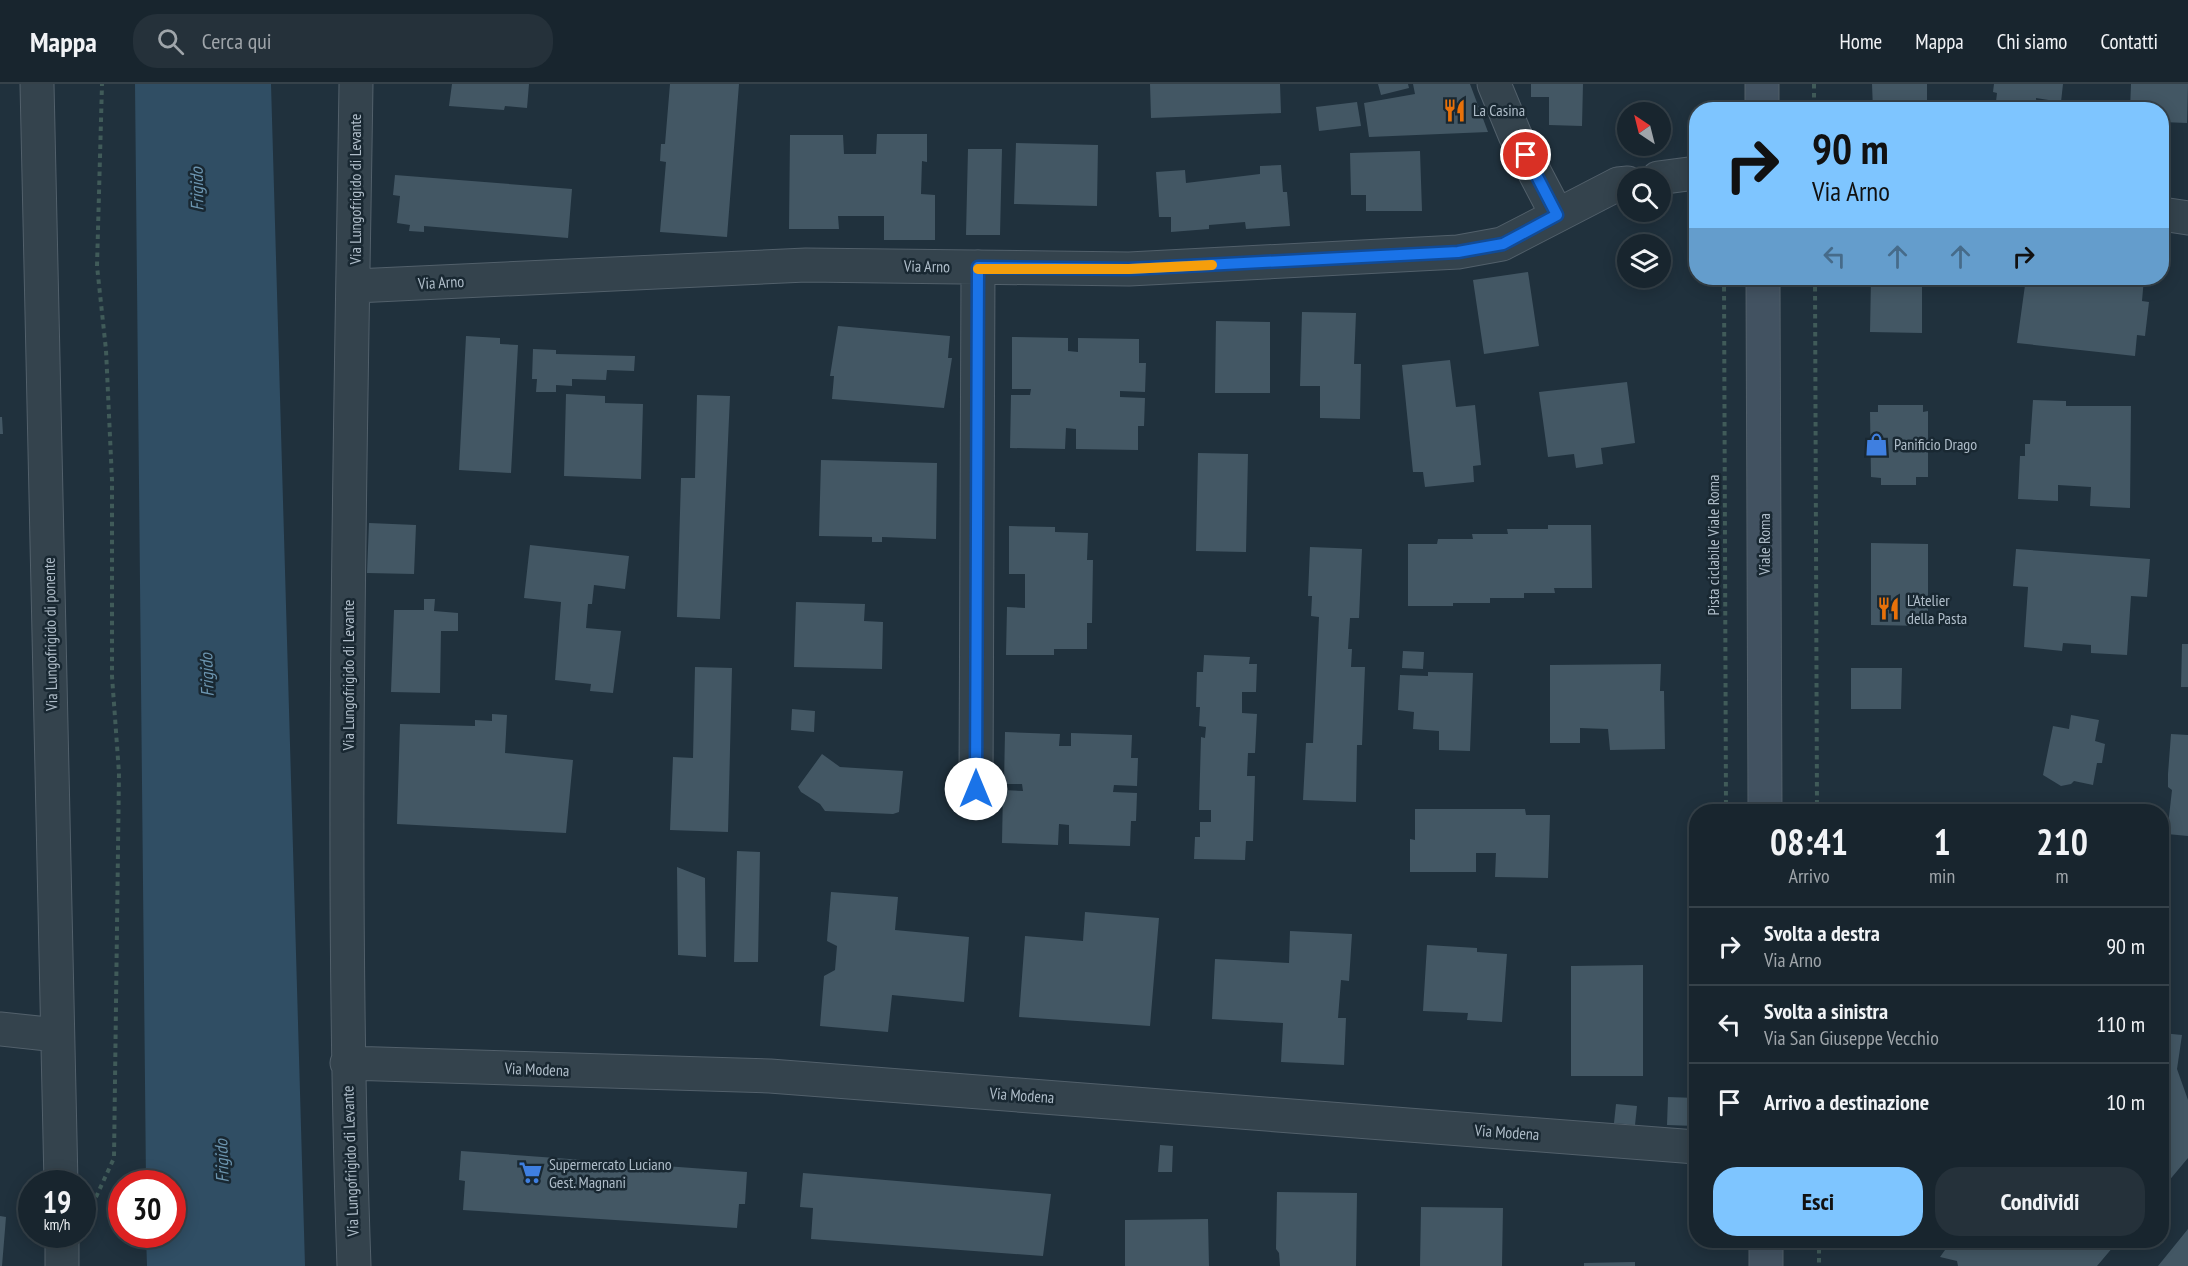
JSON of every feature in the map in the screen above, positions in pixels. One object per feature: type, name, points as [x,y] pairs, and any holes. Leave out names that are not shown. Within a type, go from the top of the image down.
[{"type":"main road","points":[[1762,84],[1762,102]]},
{"type":"main road","name":"Viale Roma","points":[[1763,285],[1765,804]]},
{"type":"main road","points":[[1766,1248],[1766,1266]]},
{"type":"street","name":"Via Lungofrigido di ponente","points":[[37,84],[61,1170]]},
{"type":"street","name":"Via Lungofrigido di Levante","points":[[354,1266],[347,1063],[348,591],[355,286],[356,84]]},
{"type":"street","points":[[1494,84],[1515,135],[1557,215]]},
{"type":"street","points":[[1671,176],[1689,174]]},
{"type":"street","name":"Via Arno","points":[[355,286],[806,265],[1129,269],[1458,252],[1503,244],[1617,185]]},
{"type":"street","points":[[2169,215],[2188,218]]},
{"type":"street","points":[[976,789],[978,267]]},
{"type":"street","points":[[0,1029],[57,1035]]},
{"type":"street","name":"Via Modena","points":[[347,1063],[770,1076],[1689,1146]]},
{"type":"street","points":[[62,1248],[62,1266]]},
{"type":"path","points":[[96,1197],[114,1158],[119,773],[112,676],[111,469],[106,350],[97,266],[102,84]]},
{"type":"path","points":[[1814,84],[1814,102]]},
{"type":"path","name":"Pista ciclabile Viale Roma","points":[[1724,285],[1726,804]]},
{"type":"path","points":[[1815,285],[1817,804]]},
{"type":"path","points":[[1819,1248],[1819,1266]]},
{"type":"water","name":"Frigido","points":[[135,84],[271,84],[305,1266],[147,1266],[146,1248],[186,1248],[186,1170],[146,1170]]},
{"type":"building","points":[[452,84],[529,84],[527,108],[505,106],[504,110],[449,106]]},
{"type":"building","points":[[670,84],[739,84],[727,237],[660,232],[666,162],[660,161],[661,144],[665,144]]},
{"type":"building","points":[[1150,84],[1280,84],[1281,113],[1151,118]]},
{"type":"building","points":[[1378,84],[1408,84],[1409,88],[1381,95]]},
{"type":"building","points":[[1413,84],[1470,84],[1488,132],[1369,137],[1364,103],[1415,94]]},
{"type":"building","points":[[1531,84],[1583,84],[1582,126],[1549,125],[1549,97],[1531,97]]},
{"type":"building","points":[[1872,84],[1927,84],[1927,102],[1873,102]]},
{"type":"building","points":[[1994,84],[2063,84],[2061,102],[2036,98],[2036,102],[1996,102],[1997,93],[1993,92]]},
{"type":"building","points":[[2131,84],[2188,84],[2187,123],[2169,122],[2169,102],[2130,102]]},
{"type":"building","points":[[1357,102],[1361,126],[1319,131],[1316,107]]},
{"type":"building","points":[[877,134],[927,134],[927,162],[922,161],[921,194],[935,195],[935,240],[884,240],[884,216],[838,216],[839,229],[789,229],[790,135],[843,135],[844,154],[876,154]]},
{"type":"building","points":[[1016,143],[1098,145],[1097,206],[1014,204]]},
{"type":"building","points":[[968,149],[1002,149],[1000,235],[966,235]]},
{"type":"building","points":[[1420,151],[1422,211],[1366,211],[1366,195],[1351,195],[1350,153]]},
{"type":"building","points":[[1281,165],[1283,192],[1287,192],[1290,226],[1246,229],[1245,222],[1209,225],[1209,229],[1171,232],[1171,217],[1159,217],[1156,172],[1185,170],[1186,183],[1260,174],[1260,166]]},
{"type":"building","points":[[395,175],[572,189],[568,238],[424,226],[424,232],[409,231],[410,225],[397,223],[400,196],[393,195]]},
{"type":"building","points":[[1528,272],[1539,346],[1484,354],[1473,280]]},
{"type":"building","points":[[1871,285],[1922,285],[1922,333],[1870,332]]},
{"type":"building","points":[[2025,285],[2143,285],[2142,301],[2149,302],[2145,336],[2137,335],[2135,356],[2017,343]]},
{"type":"building","points":[[1302,312],[1356,313],[1354,364],[1361,364],[1360,419],[1320,418],[1320,386],[1300,386]]},
{"type":"building","points":[[1216,321],[1270,322],[1270,393],[1215,393]]},
{"type":"building","points":[[838,326],[950,336],[948,358],[952,358],[944,408],[832,399],[834,376],[830,376]]},
{"type":"building","points":[[466,336],[500,338],[500,344],[518,345],[511,473],[459,470]]},
{"type":"building","points":[[1012,337],[1068,338],[1068,351],[1078,352],[1078,338],[1139,339],[1139,363],[1146,363],[1145,392],[1120,391],[1120,397],[1145,398],[1144,426],[1138,426],[1138,450],[1076,449],[1076,429],[1066,428],[1065,449],[1010,448],[1011,395],[1030,395],[1031,389],[1012,389]]},
{"type":"building","points":[[533,349],[556,350],[556,354],[635,356],[634,371],[607,370],[606,380],[572,379],[572,386],[556,385],[556,392],[536,392],[537,379],[532,379]]},
{"type":"building","points":[[1450,360],[1456,407],[1475,405],[1481,465],[1473,466],[1474,482],[1425,487],[1423,472],[1413,472],[1402,365]]},
{"type":"building","points":[[1627,382],[1635,443],[1601,448],[1603,464],[1576,468],[1574,454],[1548,457],[1539,392]]},
{"type":"building","points":[[566,394],[605,396],[605,403],[643,404],[641,479],[564,476]]},
{"type":"building","points":[[697,395],[730,396],[720,619],[677,617],[681,478],[695,478]]},
{"type":"building","points":[[2033,400],[2066,401],[2066,406],[2131,406],[2130,508],[2090,506],[2091,487],[2058,485],[2058,501],[2018,499],[2020,456],[2025,456],[2025,444],[2030,444]]},
{"type":"building","points":[[1878,405],[1923,405],[1923,412],[1928,411],[1928,477],[1916,477],[1916,485],[1881,485],[1881,478],[1871,477],[1870,412],[1878,412]]},
{"type":"building","points":[[0,417],[2,417],[3,434],[0,434]]},
{"type":"building","points":[[1198,453],[1248,454],[1246,552],[1196,551]]},
{"type":"building","points":[[821,460],[937,463],[936,539],[882,537],[882,542],[872,542],[872,537],[819,536]]},
{"type":"building","points":[[369,523],[416,525],[414,574],[367,573]]},
{"type":"building","points":[[1548,525],[1591,525],[1592,588],[1554,588],[1555,593],[1524,593],[1524,598],[1490,598],[1490,603],[1408,606],[1408,544],[1437,544],[1438,539],[1473,539],[1472,534],[1508,534],[1507,529],[1548,529]]},
{"type":"building","points":[[1009,526],[1055,527],[1055,532],[1088,533],[1087,560],[1093,560],[1092,623],[1087,623],[1087,649],[1054,649],[1054,655],[1006,655],[1007,607],[1025,608],[1025,574],[1009,574]]},
{"type":"building","points":[[1871,543],[1928,544],[1928,626],[1871,625]]},
{"type":"building","points":[[530,545],[629,556],[625,589],[594,585],[592,604],[588,604],[586,628],[621,631],[613,693],[590,691],[591,684],[555,680],[561,602],[524,598]]},
{"type":"building","points":[[1310,547],[1362,549],[1359,618],[1350,618],[1348,649],[1352,649],[1351,667],[1365,667],[1362,745],[1357,745],[1356,802],[1303,800],[1306,743],[1313,743],[1319,617],[1311,616],[1312,596],[1308,596]]},
{"type":"building","points":[[2016,549],[2150,559],[2147,597],[2131,596],[2127,655],[2091,653],[2091,645],[2063,643],[2062,651],[2024,647],[2028,587],[2013,586]]},
{"type":"building","points":[[424,599],[435,599],[434,611],[458,613],[458,631],[441,631],[440,693],[391,692],[394,610],[424,610]]},
{"type":"building","points":[[796,602],[865,604],[864,621],[883,622],[882,669],[794,667]]},
{"type":"building","points":[[2182,644],[2188,644],[2188,687],[2181,687]]},
{"type":"building","points":[[1403,651],[1424,652],[1423,669],[1402,668]]},
{"type":"building","points":[[1204,655],[1250,657],[1249,664],[1257,664],[1256,692],[1242,692],[1242,713],[1257,714],[1255,753],[1248,753],[1247,776],[1255,776],[1253,841],[1246,841],[1245,860],[1194,859],[1195,837],[1200,837],[1200,822],[1211,822],[1211,810],[1199,810],[1201,737],[1205,738],[1206,727],[1199,726],[1200,707],[1196,707],[1197,672],[1203,672]]},
{"type":"building","points":[[1661,664],[1660,691],[1664,691],[1665,749],[1610,750],[1608,729],[1580,728],[1580,743],[1550,743],[1550,665]]},
{"type":"building","points":[[695,667],[732,668],[728,832],[670,830],[673,757],[693,758]]},
{"type":"building","points":[[1851,668],[1902,668],[1901,709],[1851,709]]},
{"type":"building","points":[[1428,672],[1473,673],[1470,751],[1439,750],[1439,731],[1413,729],[1414,712],[1398,710],[1400,675],[1428,676]]},
{"type":"building","points":[[792,709],[815,711],[814,732],[791,730]]},
{"type":"building","points":[[492,714],[507,715],[505,753],[573,760],[566,833],[397,824],[400,724],[475,726],[475,720],[492,721]]},
{"type":"building","points":[[2071,715],[2099,720],[2095,741],[2105,744],[2102,763],[2097,763],[2093,785],[2074,781],[2061,786],[2043,775],[2053,726],[2069,729]]},
{"type":"building","points":[[1005,732],[1060,734],[1059,746],[1071,746],[1071,733],[1132,735],[1131,758],[1138,758],[1137,786],[1114,785],[1113,792],[1137,793],[1136,821],[1131,821],[1130,846],[1069,844],[1069,825],[1059,824],[1058,845],[1002,843],[1003,790],[1023,791],[1022,784],[1004,784]]},
{"type":"building","points":[[2171,734],[2188,735],[2188,836],[2169,834],[2172,790],[2168,787]]},
{"type":"building","points":[[822,754],[840,767],[903,771],[899,812],[893,814],[825,811],[820,804],[801,792],[798,787]]},
{"type":"building","points":[[1415,809],[1525,809],[1526,815],[1550,815],[1548,878],[1495,877],[1496,853],[1476,853],[1476,872],[1410,872],[1410,839],[1415,840]]},
{"type":"building","points":[[737,851],[760,852],[758,962],[734,962]]},
{"type":"building","points":[[677,867],[705,878],[706,957],[678,955]]},
{"type":"building","points":[[831,892],[898,897],[895,930],[969,937],[964,1002],[892,995],[888,1032],[820,1026],[824,976],[835,970],[837,946],[827,941]]},
{"type":"building","points":[[1085,912],[1159,918],[1150,1026],[1019,1017],[1025,936],[1083,941]]},
{"type":"building","points":[[1290,931],[1352,934],[1349,981],[1341,980],[1338,1018],[1346,1018],[1344,1065],[1281,1062],[1283,1023],[1212,1019],[1215,959],[1289,963]]},
{"type":"building","points":[[1427,945],[1477,948],[1477,952],[1507,954],[1502,1022],[1467,1020],[1468,1013],[1423,1011]]},
{"type":"building","points":[[1643,965],[1643,1076],[1571,1076],[1571,966]]},
{"type":"building","points":[[2169,1034],[2182,1035],[2177,1069],[2188,1100],[2188,1158],[2169,1181]]},
{"type":"building","points":[[1668,1097],[1689,1098],[1689,1126],[1667,1125]]},
{"type":"building","points":[[1616,1104],[1637,1106],[1635,1125],[1614,1123]]},
{"type":"building","points":[[1160,1145],[1173,1146],[1172,1172],[1158,1172]]},
{"type":"building","points":[[461,1151],[747,1172],[745,1204],[739,1204],[737,1228],[463,1210],[465,1181],[459,1180]]},
{"type":"building","points":[[803,1173],[1051,1194],[1043,1256],[811,1239],[813,1208],[800,1207]]},
{"type":"building","points":[[1277,1192],[1357,1193],[1356,1266],[1280,1266],[1279,1253],[1276,1249]]},
{"type":"building","points":[[1421,1207],[1503,1208],[1502,1266],[1420,1266]]},
{"type":"building","points":[[0,1216],[6,1217],[2,1266],[0,1266]]},
{"type":"building","points":[[1208,1219],[1209,1266],[1125,1266],[1125,1220]]},
{"type":"building","points":[[2188,1229],[2188,1266],[2158,1266]]},
{"type":"building","points":[[1946,1248],[2112,1248],[2097,1266],[1958,1266],[1957,1261],[1940,1257]]},
{"type":"building","points":[[1635,1262],[1635,1266],[1584,1266],[1584,1263]]},
{"type":"slow traffic","points":[[978,269],[978,267],[1129,269],[1212,265]]},
{"type":"place","name":"La Casina","points":[[1455,110]]},
{"type":"place","name":"Panificio Drago","points":[[1876,444]]},
{"type":"place","name":"L'Atelier della Pasta","points":[[1889,609]]},
{"type":"place","name":"Supermercato Luciano Gest. Magnani","points":[[531,1173]]},
{"type":"route","points":[[976,789],[978,267],[1129,269],[1458,252],[1503,244],[1557,215],[1526,155]]}]
